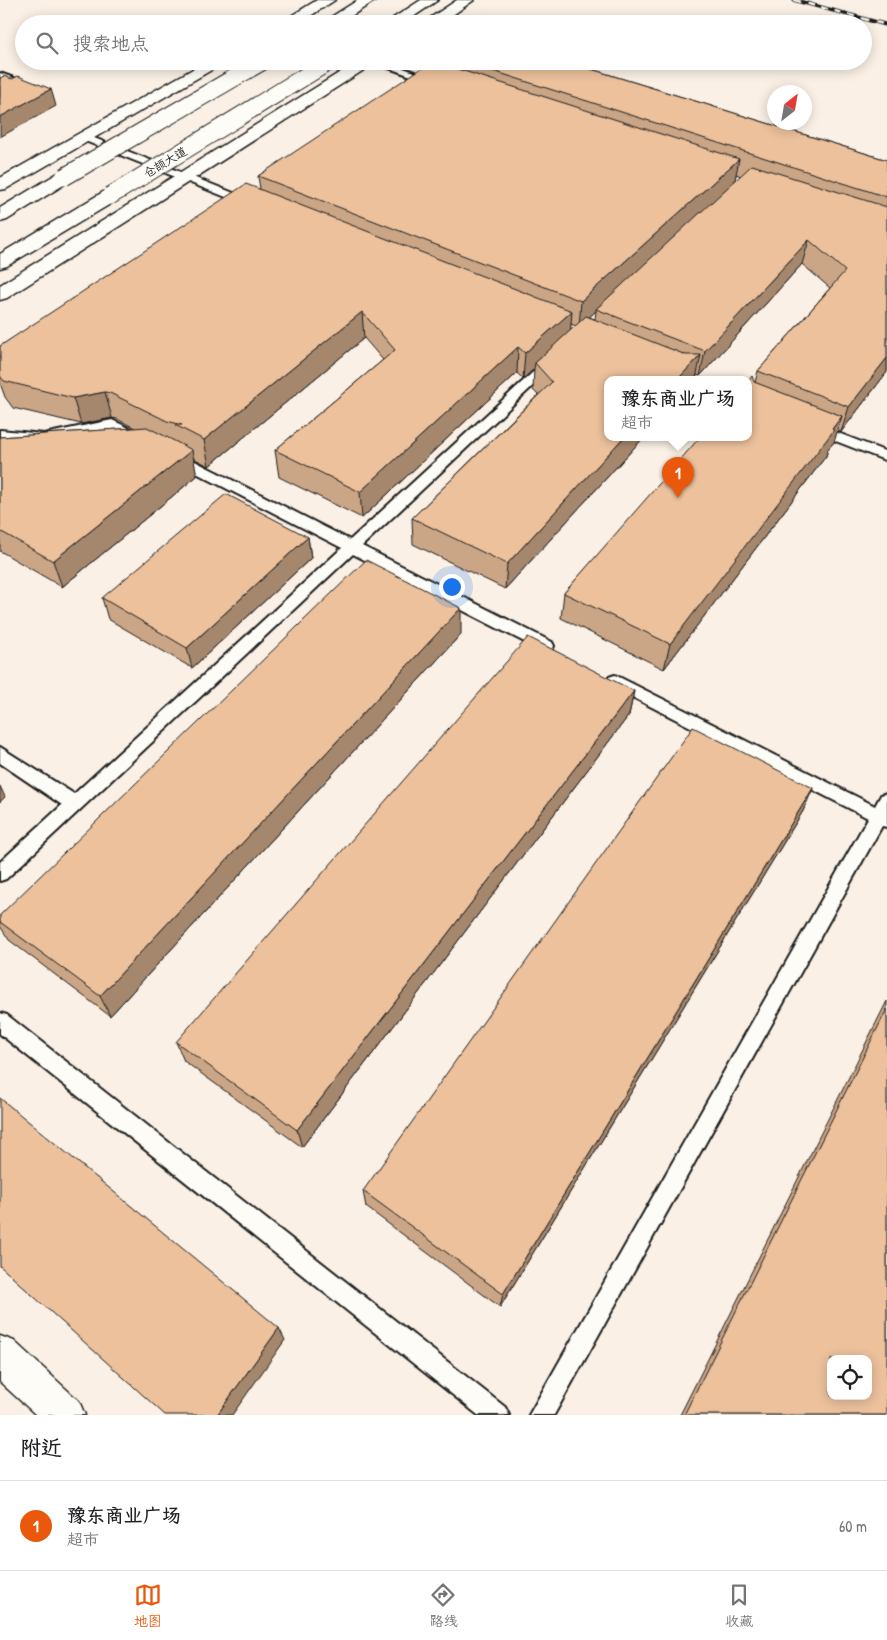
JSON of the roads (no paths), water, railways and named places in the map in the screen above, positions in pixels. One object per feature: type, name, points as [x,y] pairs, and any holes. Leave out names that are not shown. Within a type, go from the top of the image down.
[{"type":"main road","points":[[302,15],[328,0]]},
{"type":"main road","points":[[343,15],[369,0]]},
{"type":"main road","points":[[407,15],[431,0]]},
{"type":"main road","points":[[444,15],[467,0]]},
{"type":"main road","points":[[0,185],[204,70]]},
{"type":"main road","points":[[0,216],[248,70]]},
{"type":"main road","name":"仓颉大道","points":[[0,262],[315,70]]},
{"type":"main road","points":[[0,294],[356,70]]},
{"type":"main road","points":[[0,1355],[65,1415]]},
{"type":"lane","points":[[402,70],[449,86]]},
{"type":"lane","points":[[0,76],[19,83],[0,92]]},
{"type":"lane","points":[[405,88],[421,76]]},
{"type":"lane","points":[[84,137],[186,177],[243,195],[257,206]]},
{"type":"lane","points":[[222,209],[243,195]]},
{"type":"lane","points":[[0,873],[560,355]]},
{"type":"lane","points":[[804,423],[887,456]]},
{"type":"lane","points":[[0,434],[44,438],[112,424],[562,654]]},
{"type":"lane","points":[[541,1415],[884,812],[598,672]]},
{"type":"lane","points":[[0,754],[75,804]]},
{"type":"lane","points":[[0,1022],[497,1415]]},
{"type":"railway","points":[[794,0],[850,15]]},
{"type":"railway","points":[[872,21],[887,25]]},
{"type":"place","name":"豫东商业广场","points":[[678,498]]}]
